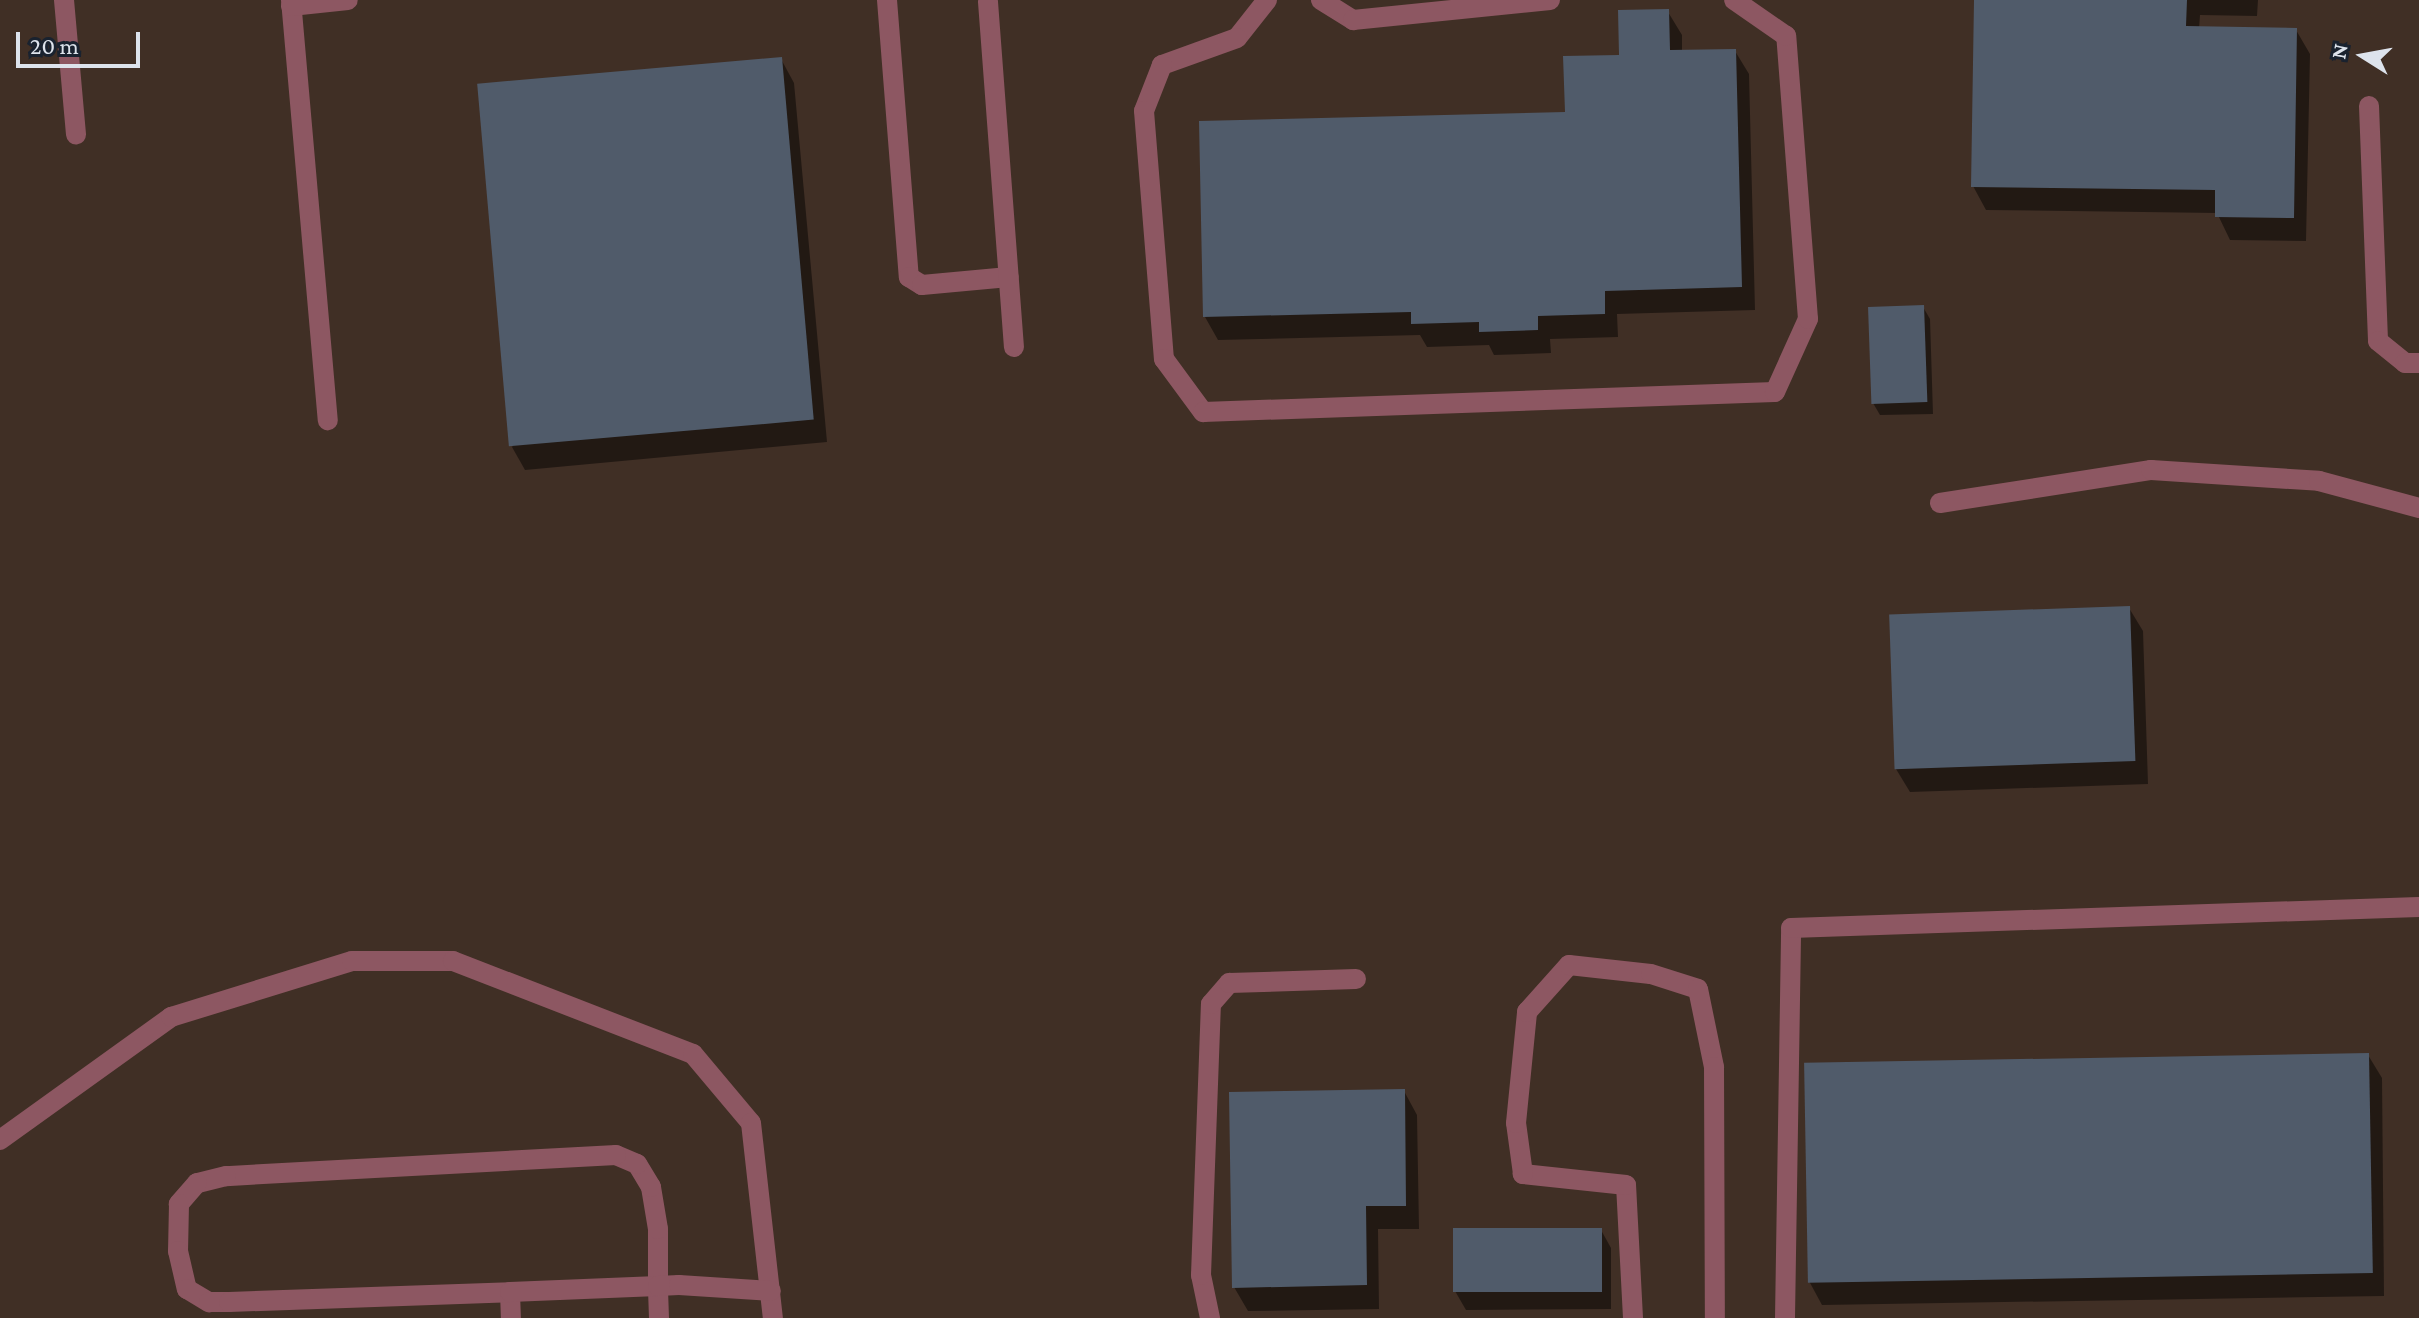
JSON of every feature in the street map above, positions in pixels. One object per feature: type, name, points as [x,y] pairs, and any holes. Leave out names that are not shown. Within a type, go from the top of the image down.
[{"type":"lane","points":[[64,0],[76,134]]},
{"type":"lane","points":[[328,420],[291,3],[348,0]]},
{"type":"lane","points":[[887,0],[909,277],[922,285],[1009,277]]},
{"type":"lane","points":[[1267,0],[1237,38],[1162,65],[1144,111],[1164,359],[1203,412],[1775,392],[1808,319],[1786,36],[1734,0]]},
{"type":"lane","points":[[1321,0],[1353,20],[1550,0]]},
{"type":"lane","points":[[985,1],[1014,347]]},
{"type":"lane","points":[[2369,106],[2378,341],[2405,363],[2419,363]]},
{"type":"lane","points":[[1940,503],[2151,470],[2319,481],[2419,508]]},
{"type":"lane","points":[[1785,1318],[1791,928],[2419,907]]},
{"type":"lane","points":[[0,1140],[171,1017],[352,961],[453,961],[693,1054],[751,1123],[773,1318]]},
{"type":"lane","points":[[1633,1318],[1626,1185],[1523,1174],[1516,1123],[1527,1012],[1569,965],[1651,974],[1698,989],[1714,1067],[1715,1318]]},
{"type":"lane","points":[[1210,1318],[1201,1275],[1211,1004],[1229,983],[1356,979]]},
{"type":"lane","points":[[659,1318],[658,1286],[651,1187],[637,1164],[616,1155],[226,1176],[197,1183],[179,1204],[178,1251],[187,1289],[209,1302],[658,1286],[771,1291]]},
{"type":"lane","points":[[510,1292],[511,1318]]},
{"type":"shaded area","points":[[0,0],[2419,0],[2419,1318],[0,1318]]},
{"type":"building","points":[[1974,0],[2187,0],[2186,26],[2297,28],[2294,218],[2215,217],[2215,190],[1971,187]]},
{"type":"building","points":[[1669,9],[1670,50],[1736,49],[1742,287],[1605,291],[1605,314],[1538,316],[1538,330],[1479,332],[1479,322],[1411,324],[1411,312],[1203,317],[1199,121],[1565,112],[1563,56],[1619,55],[1618,10]]},
{"type":"building","points":[[782,57],[814,420],[509,446],[477,84]]},
{"type":"building","points":[[1924,305],[1927,402],[1871,404],[1868,307]]},
{"type":"building","points":[[2130,606],[2135,761],[1895,769],[1889,614]]},
{"type":"building","points":[[2369,1053],[2373,1273],[1808,1283],[1804,1063]]},
{"type":"building","points":[[1405,1089],[1406,1206],[1366,1206],[1367,1285],[1232,1288],[1229,1092]]},
{"type":"building","points":[[1453,1228],[1602,1228],[1602,1292],[1453,1292]]}]
